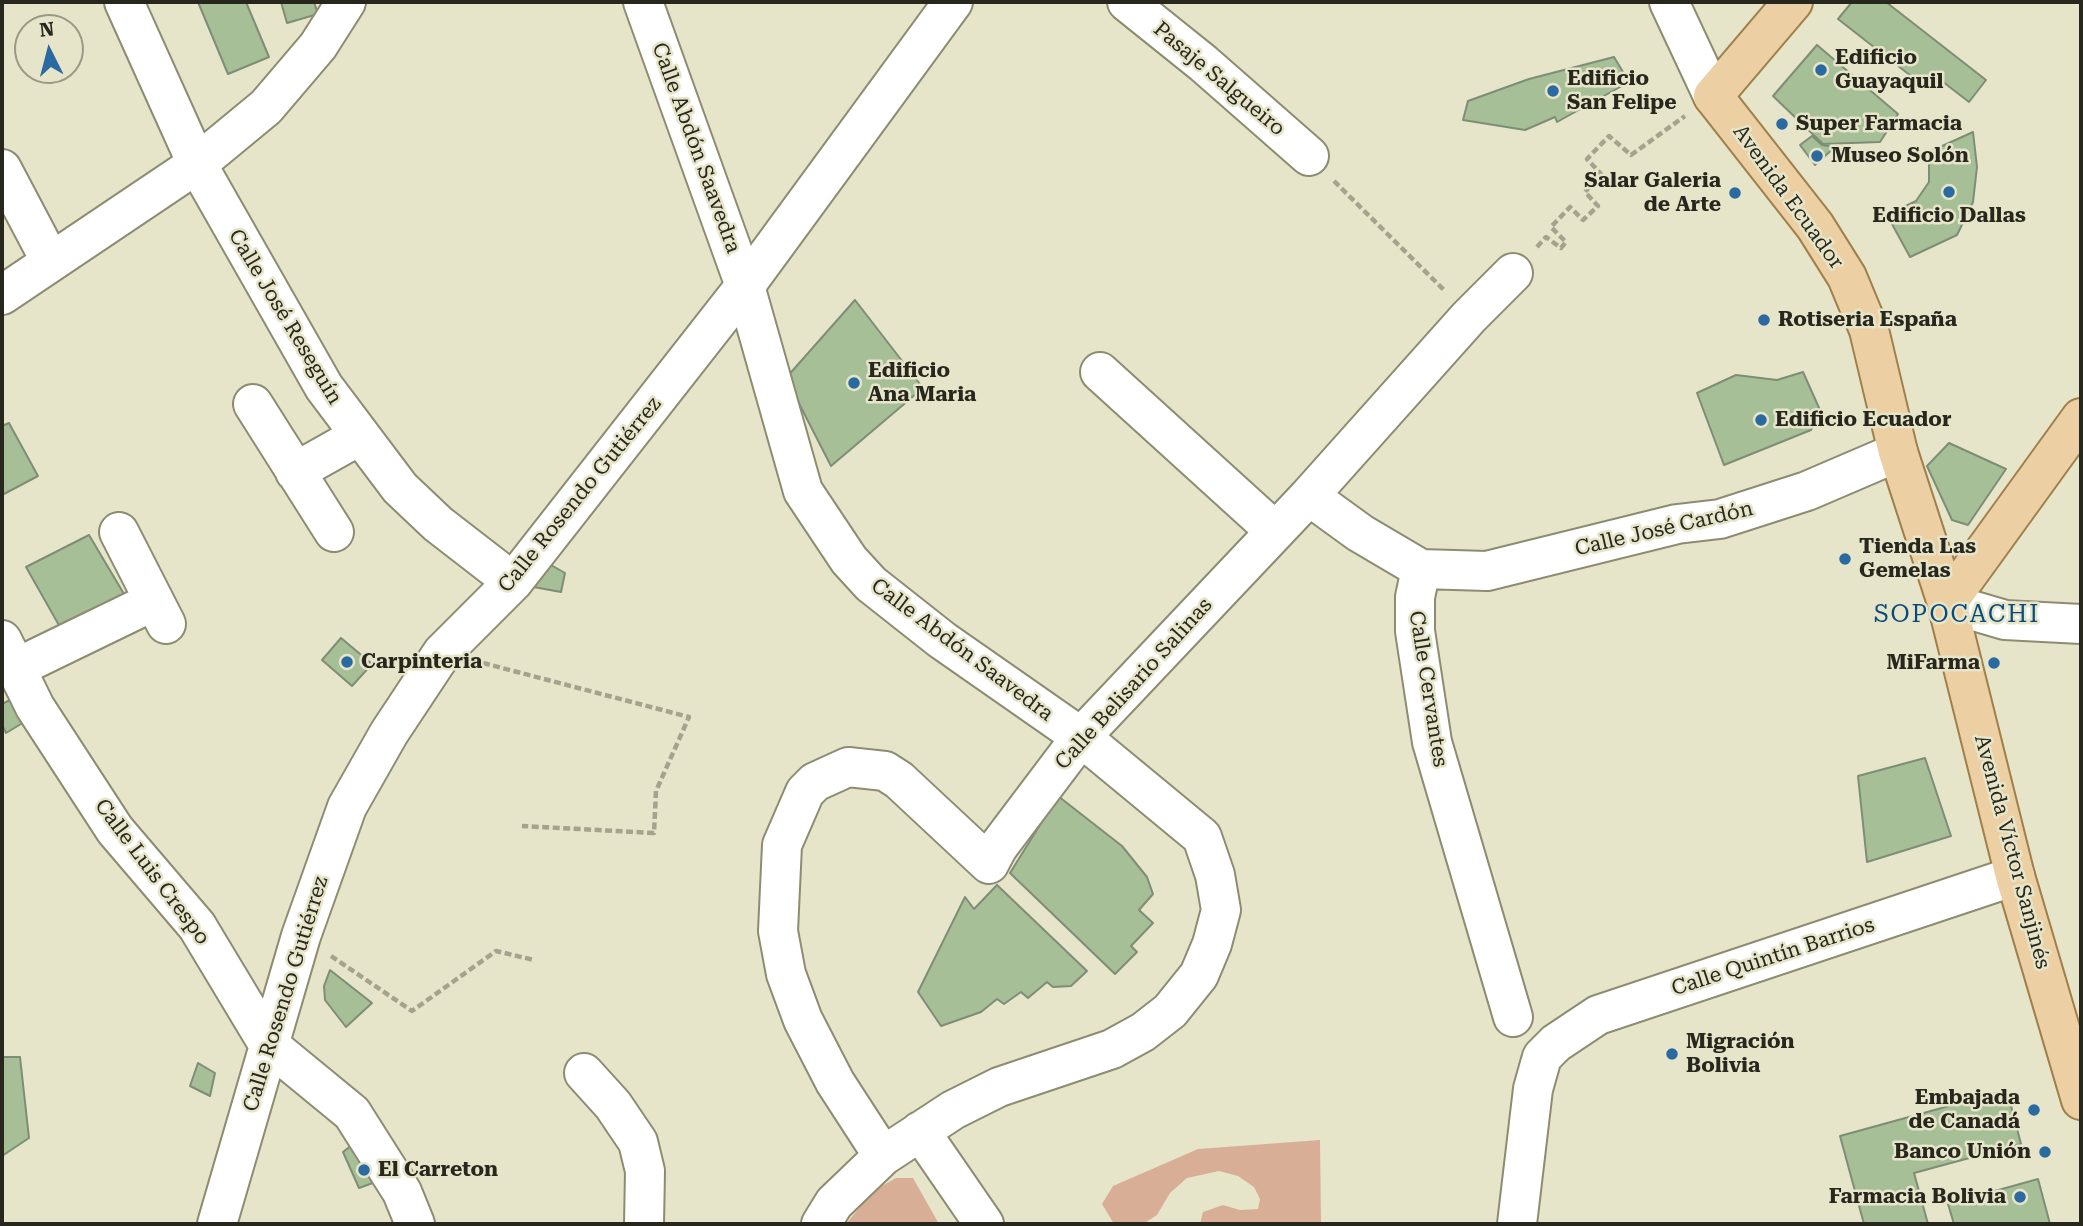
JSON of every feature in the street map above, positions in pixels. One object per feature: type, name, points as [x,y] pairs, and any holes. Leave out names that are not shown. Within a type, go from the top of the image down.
[{"type":"main road","points":[[1713,96],[1793,2]]},
{"type":"main road","name":"Avenida Ecuador","points":[[1713,96],[1815,226],[1847,277],[1869,330],[1898,452],[1947,603]]},
{"type":"main road","points":[[1947,603],[2081,418]]},
{"type":"main road","name":"Avenida Víctor Sanjinés","points":[[1947,603],[2015,876],[2072,1034],[2081,1100]]},
{"type":"street","name":"Calle José Reseguín","points":[[124,2],[197,164],[324,387],[359,436],[409,497],[438,524],[513,582]]},
{"type":"street","points":[[2,295],[197,164],[287,86],[346,2]]},
{"type":"street","name":"Calle Abdón Saavedra","points":[[643,2],[745,286],[803,491],[849,561],[871,584],[942,640],[1081,737],[1202,837],[1215,875],[1221,909],[1212,944],[1199,975],[1170,1011],[1143,1032],[1112,1049],[999,1087],[920,1131],[883,1156],[834,1203],[821,1224]]},
{"type":"street","name":"Calle Rosendo Gutiérrez","points":[[217,1224],[301,936],[347,807],[389,733],[442,653],[513,582],[745,286],[953,2]]},
{"type":"street","name":"Pasaje Salgueiro","points":[[1127,2],[1203,63],[1309,156]]},
{"type":"street","name":"Avenida Ecuador","points":[[1669,2],[1713,96]]},
{"type":"street","points":[[2,169],[51,262]]},
{"type":"street","name":"Calle Belisario Salinas","points":[[883,1156],[828,1069],[803,1020],[786,974],[778,931],[782,845],[797,806],[815,782],[832,772],[860,766],[885,771],[899,780],[989,864],[998,847],[1081,737],[1309,496],[1469,317],[1513,273]]},
{"type":"street","points":[[1100,372],[1275,531]]},
{"type":"street","points":[[253,404],[334,532]]},
{"type":"street","points":[[295,472],[359,436]]},
{"type":"street","name":"Calle José Cardón","points":[[1421,569],[1487,571],[1677,524],[1720,519],[1807,491],[1898,452]]},
{"type":"street","points":[[1309,496],[1360,533],[1421,569]]},
{"type":"street","points":[[9,654],[160,613],[118,533]]},
{"type":"street","name":"Calle Cervantes","points":[[1421,569],[1415,597],[1415,631],[1432,742],[1513,1017]]},
{"type":"street","points":[[1947,603],[2005,620],[2081,624]]},
{"type":"street","name":"Calle Luis Crespo","points":[[9,654],[35,707],[115,830],[197,926],[268,1044],[352,1113],[386,1164],[415,1224]]},
{"type":"street","name":"Calle Quintín Barrios","points":[[1517,1224],[1533,1089],[1542,1057],[1556,1042],[1598,1015],[2015,876]]},
{"type":"street","points":[[584,1073],[613,1105],[638,1142],[645,1171],[644,1224]]},
{"type":"street","points":[[920,1131],[984,1224]]},
{"type":"path","points":[[1513,273],[1546,237],[1561,248],[1566,242],[1551,227],[1570,206],[1583,220],[1598,206],[1585,192],[1601,174],[1587,159],[1609,136],[1631,155],[1713,96]]},
{"type":"path","points":[[1309,156],[1419,264]]},
{"type":"path","points":[[442,653],[690,717],[656,791],[653,833],[522,825]]},
{"type":"path","points":[[301,936],[412,1011],[496,951],[534,960]]},
{"type":"shaded area","points":[[1320,1140],[1321,1224],[1200,1224],[1203,1212],[1223,1205],[1240,1210],[1258,1209],[1260,1199],[1254,1187],[1238,1176],[1219,1171],[1187,1178],[1170,1193],[1157,1215],[1143,1224],[1114,1224],[1102,1204],[1113,1186],[1198,1149]]},
{"type":"shaded area","points":[[896,1178],[913,1178],[939,1224],[846,1224],[873,1191]]},
{"type":"building","points":[[198,2],[246,2],[269,57],[228,74]]},
{"type":"building","points":[[281,2],[314,2],[318,14],[287,23]]},
{"type":"building","points":[[1852,2],[1886,2],[1986,80],[1969,102],[1934,75],[1925,87],[1838,19]]},
{"type":"building","name":"Edificio Guayaquil","points":[[1817,45],[1898,114],[1880,142],[1823,144],[1773,96]]},
{"type":"building","name":"Edificio San Felipe","points":[[1614,57],[1629,82],[1557,122],[1555,117],[1525,130],[1463,120],[1468,101],[1529,79]]},
{"type":"building","name":"Edificio Dallas","points":[[1973,132],[1977,167],[1973,202],[1957,235],[1910,257],[1887,215],[1916,201],[1929,182],[1929,152]]},
{"type":"building","name":"Museo Solón","points":[[1812,136],[1822,145],[1835,147],[1815,165],[1800,145]]},
{"type":"building","name":"Edificio Ana Maria","points":[[855,300],[923,388],[831,466],[786,378]]},
{"type":"building","name":"Edificio Ecuador","points":[[1803,372],[1820,410],[1811,430],[1724,465],[1697,393],[1736,375],[1777,380]]},
{"type":"building","points":[[9,423],[38,476],[2,495],[2,426]]},
{"type":"building","points":[[1949,443],[2006,469],[1968,525],[1952,520],[1927,466]]},
{"type":"building","points":[[89,535],[124,594],[60,627],[26,567]]},
{"type":"building","points":[[544,561],[565,573],[561,592],[528,586]]},
{"type":"building","name":"Carpinteria","points":[[341,638],[372,664],[352,686],[322,660]]},
{"type":"building","points":[[10,700],[26,721],[6,733],[2,725],[2,704]]},
{"type":"building","points":[[1925,758],[1951,836],[1867,862],[1858,776]]},
{"type":"building","points":[[1058,796],[1122,846],[1147,877],[1153,894],[1139,910],[1153,923],[1131,946],[1137,952],[1115,974],[1010,873]]},
{"type":"building","points":[[997,885],[1087,971],[1071,986],[1053,987],[1047,982],[1028,998],[1021,992],[1004,1004],[997,999],[981,1012],[941,1026],[918,992],[965,897],[974,909]]},
{"type":"building","points":[[330,970],[372,1003],[346,1027],[325,1000],[324,986]]},
{"type":"building","points":[[2,1057],[20,1057],[29,1138],[2,1156]]},
{"type":"building","points":[[198,1063],[215,1073],[210,1096],[190,1086]]},
{"type":"building","points":[[2007,1090],[2021,1144],[1914,1173],[1928,1224],[1864,1224],[1840,1136]]},
{"type":"building","name":"El Carreton","points":[[362,1137],[381,1180],[359,1188],[343,1152]]},
{"type":"building","points":[[2038,1179],[2050,1224],[1954,1224],[1948,1204]]},
{"type":"place","name":"Edificio Guayaquil","points":[[1821,70]]},
{"type":"place","name":"Edificio San Felipe","points":[[1553,91]]},
{"type":"place","name":"Super Farmacia","points":[[1782,124]]},
{"type":"place","name":"Museo Solón","points":[[1817,156]]},
{"type":"place","name":"Edificio Dallas","points":[[1949,192]]},
{"type":"place","name":"Salar Galeria de Arte","points":[[1735,193]]},
{"type":"place","name":"Rotiseria España","points":[[1764,320]]},
{"type":"place","name":"Edificio Ana Maria","points":[[854,383]]},
{"type":"place","name":"Edificio Ecuador","points":[[1761,420]]},
{"type":"place","name":"Tienda Las Gemelas","points":[[1845,559]]},
{"type":"place","name":"Carpinteria","points":[[347,662]]},
{"type":"place","name":"MiFarma","points":[[1994,663]]},
{"type":"place","name":"Migración Bolivia","points":[[1672,1054]]},
{"type":"place","name":"Embajada de Canadá","points":[[2034,1110]]},
{"type":"place","name":"Banco Unión","points":[[2045,1152]]},
{"type":"place","name":"El Carreton","points":[[364,1170]]},
{"type":"place","name":"Farmacia Bolivia","points":[[2020,1197]]},
{"type":"district","name":"SOPOCACHI","points":[[1957,615]]}]
